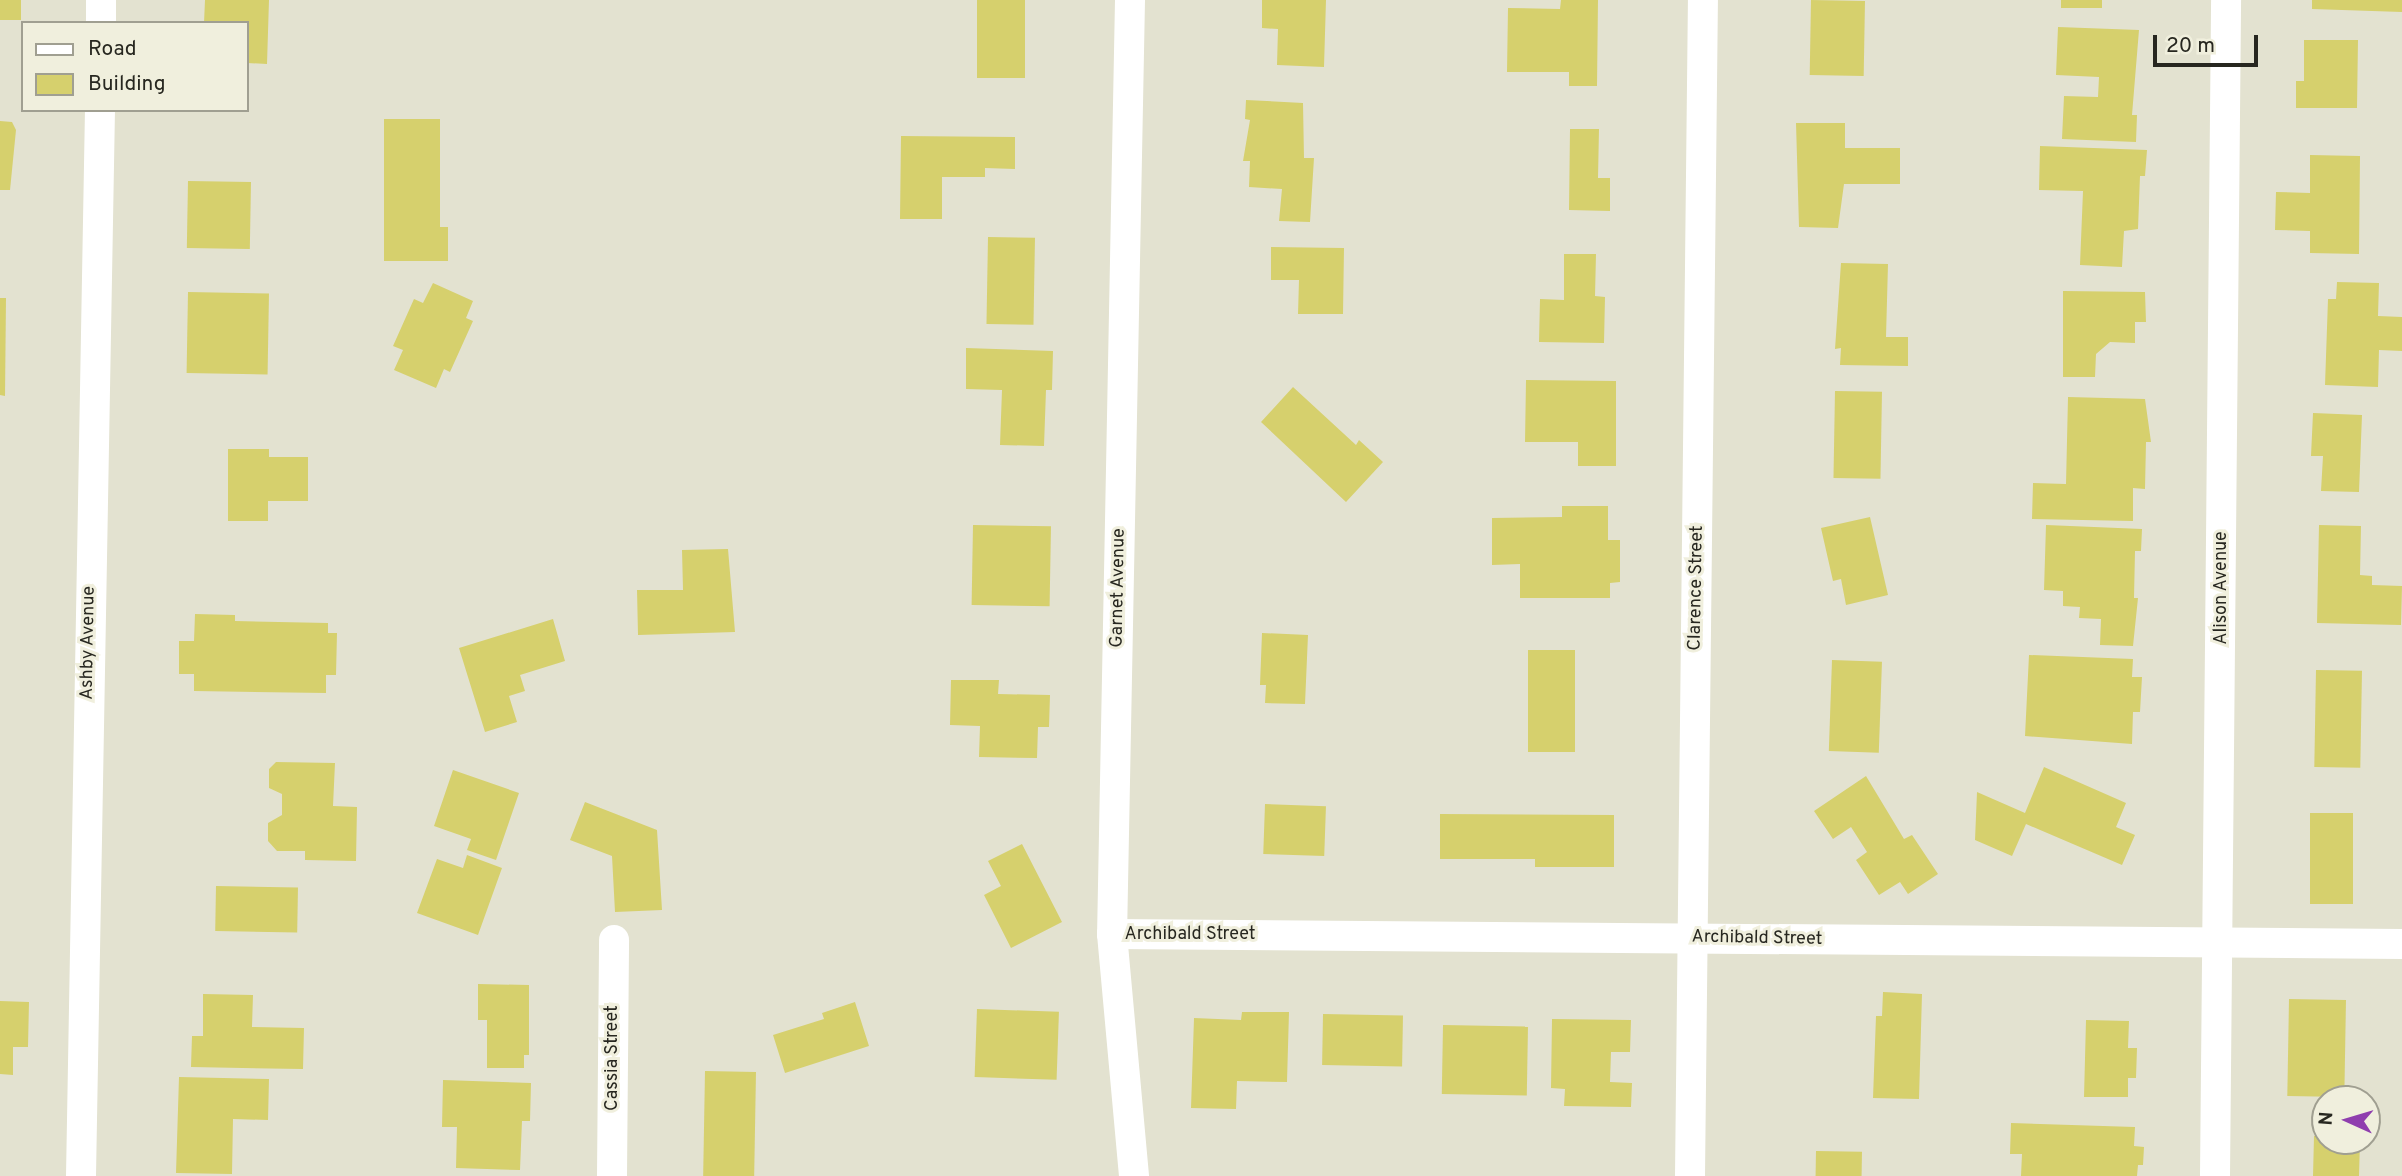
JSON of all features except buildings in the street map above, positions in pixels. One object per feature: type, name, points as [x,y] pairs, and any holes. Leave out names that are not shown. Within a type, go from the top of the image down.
[{"type":"street","points":[[101,0],[101,21]]},
{"type":"street","name":"Garnet Avenue","points":[[1130,0],[1112,934],[1134,1176]]},
{"type":"street","name":"Clarence Street","points":[[1690,1176],[1703,0]]},
{"type":"street","name":"Alison Avenue","points":[[2215,1176],[2226,0]]},
{"type":"street","name":"Ashby Avenue","points":[[80,1176],[100,112]]},
{"type":"street","name":"Archibald Street","points":[[1112,934],[2402,944]]},
{"type":"street","name":"Cassia Street","points":[[612,1176],[614,940]]}]
